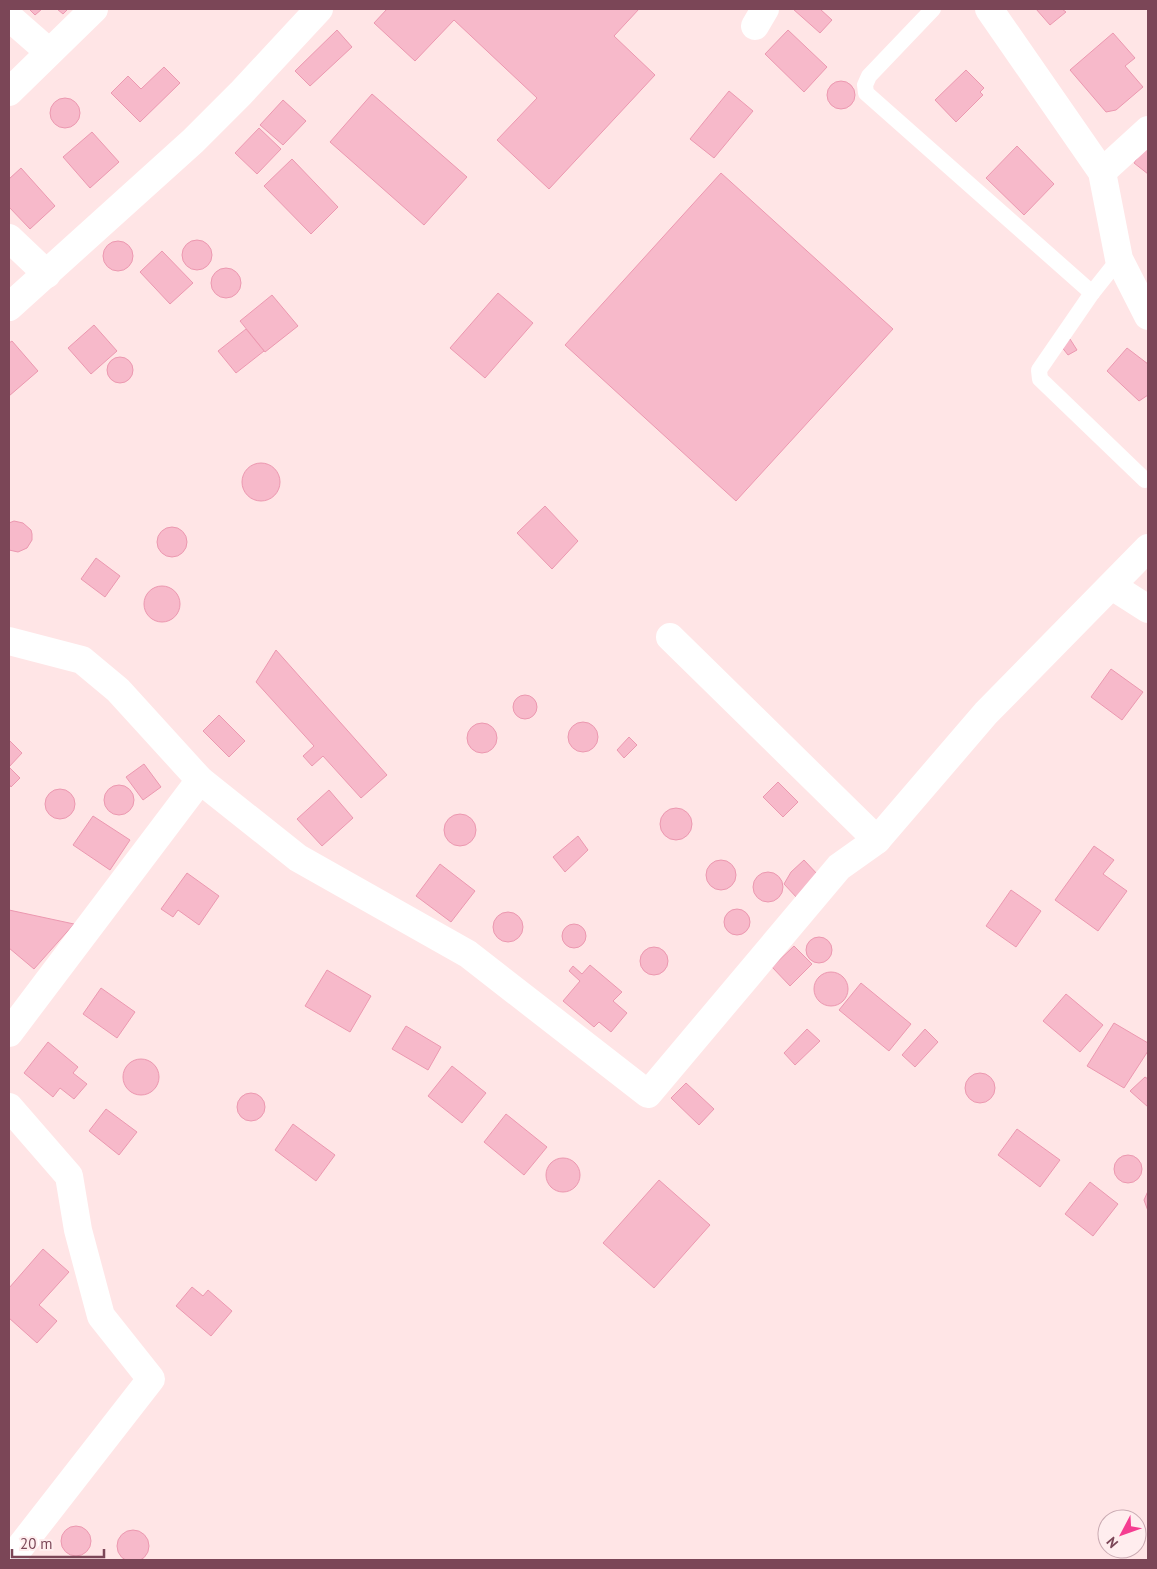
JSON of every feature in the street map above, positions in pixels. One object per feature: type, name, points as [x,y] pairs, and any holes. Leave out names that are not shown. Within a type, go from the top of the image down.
[{"type":"street","points":[[9,92],[94,9]]},
{"type":"street","points":[[9,307],[193,141],[241,93],[319,9]]},
{"type":"street","points":[[989,9],[1102,172],[1118,259],[1148,316]]},
{"type":"street","points":[[9,17],[49,52]]},
{"type":"street","points":[[1102,172],[1148,130]]},
{"type":"street","points":[[9,238],[47,274]]},
{"type":"street","points":[[9,641],[82,660],[118,690],[200,780],[298,858],[468,954],[648,1094],[839,868],[877,840],[986,713],[1148,548]]},
{"type":"street","points":[[1112,586],[1148,609]]},
{"type":"street","points":[[670,637],[877,840]]},
{"type":"street","points":[[9,1033],[200,780]]},
{"type":"street","points":[[9,1107],[70,1176],[78,1230],[101,1316],[151,1379],[10,1560]]},
{"type":"lane","points":[[933,9],[869,76],[865,85],[866,93],[1092,294]]},
{"type":"lane","points":[[1118,259],[1039,370],[1040,379],[1145,480]]},
{"type":"building","points":[[29,9],[42,9],[35,15]]},
{"type":"building","points":[[57,9],[68,9],[63,14]]},
{"type":"building","points":[[387,9],[639,9],[614,36],[655,75],[549,189],[497,140],[537,98],[454,20],[415,61],[374,23]]},
{"type":"building","points":[[793,9],[820,9],[832,20],[820,33]]},
{"type":"building","points":[[1036,9],[1062,9],[1066,12],[1050,25]]},
{"type":"building","points":[[337,30],[352,47],[310,86],[295,71]]},
{"type":"building","points":[[788,30],[827,67],[804,92],[765,54]]},
{"type":"building","points":[[1113,33],[1135,58],[1125,66],[1143,87],[1116,110],[1106,112],[1070,70]]},
{"type":"building","points":[[164,67],[180,83],[140,122],[111,93],[128,76],[141,89]]},
{"type":"building","points":[[966,70],[984,88],[980,92],[983,95],[956,122],[935,100]]},
{"type":"building","points":[[841,81],[851,85],[855,95],[851,105],[841,109],[831,105],[827,95],[831,85]]},
{"type":"building","points":[[729,91],[753,111],[714,158],[690,139]]},
{"type":"building","points":[[372,94],[467,177],[424,225],[330,142]]},
{"type":"building","points":[[65,98],[76,102],[80,113],[76,124],[65,128],[54,124],[50,113],[54,102]]},
{"type":"building","points":[[283,100],[306,121],[283,145],[260,125]]},
{"type":"building","points":[[259,128],[281,149],[257,174],[235,153]]},
{"type":"building","points":[[92,132],[119,162],[90,188],[63,157]]},
{"type":"building","points":[[1148,141],[1148,174],[1134,163]]},
{"type":"building","points":[[1017,146],[1054,184],[1024,215],[986,178]]},
{"type":"building","points":[[292,159],[338,207],[311,234],[264,186]]},
{"type":"building","points":[[21,168],[55,206],[30,229],[9,207],[9,179]]},
{"type":"building","points":[[721,173],[893,329],[736,501],[565,345]]},
{"type":"building","points":[[197,240],[208,244],[212,255],[208,266],[197,270],[186,266],[182,255],[186,244]]},
{"type":"building","points":[[118,241],[129,245],[133,256],[129,267],[118,271],[107,267],[103,256],[107,245]]},
{"type":"building","points":[[162,251],[193,283],[170,304],[140,272]]},
{"type":"building","points":[[226,268],[237,272],[241,283],[237,294],[226,298],[215,294],[211,283],[215,272]]},
{"type":"building","points":[[498,293],[533,323],[485,378],[450,348]]},
{"type":"building","points":[[272,295],[298,326],[265,352],[240,321]]},
{"type":"building","points":[[94,325],[117,351],[91,374],[68,348]]},
{"type":"building","points":[[246,329],[264,351],[236,373],[218,351]]},
{"type":"building","points":[[1070,339],[1077,350],[1068,355],[1061,346]]},
{"type":"building","points":[[12,341],[38,371],[9,396],[9,343]]},
{"type":"building","points":[[1127,348],[1148,364],[1148,395],[1139,401],[1107,371]]},
{"type":"building","points":[[120,357],[129,361],[133,370],[129,379],[120,383],[111,379],[107,370],[111,361]]},
{"type":"building","points":[[261,463],[268,464],[274,469],[279,475],[279,489],[274,495],[268,500],[261,501],[254,500],[248,495],[243,489],[242,482],[243,475],[248,469],[254,464]]},
{"type":"building","points":[[545,506],[578,541],[552,569],[517,533]]},
{"type":"building","points":[[14,521],[23,523],[31,530],[32,534],[32,540],[27,548],[18,552],[9,550],[9,523]]},
{"type":"building","points":[[172,527],[183,531],[187,542],[183,553],[172,557],[161,553],[157,542],[161,531]]},
{"type":"building","points":[[96,558],[120,576],[105,597],[81,579]]},
{"type":"building","points":[[162,586],[169,587],[175,591],[179,597],[179,611],[175,617],[169,621],[162,622],[155,621],[149,617],[145,611],[144,604],[145,597],[149,591],[155,587]]},
{"type":"building","points":[[276,650],[387,775],[361,798],[323,756],[312,766],[303,756],[314,746],[256,682]]},
{"type":"building","points":[[1111,669],[1143,692],[1122,720],[1091,697]]},
{"type":"building","points":[[525,695],[534,698],[537,707],[534,716],[525,719],[516,716],[513,707],[516,698]]},
{"type":"building","points":[[219,715],[245,741],[229,757],[203,731]]},
{"type":"building","points":[[583,722],[589,723],[597,731],[597,743],[589,751],[583,752],[577,751],[569,743],[568,737],[569,731],[577,723]]},
{"type":"building","points":[[482,723],[493,727],[497,738],[493,749],[482,753],[471,749],[467,738],[471,727]]},
{"type":"building","points":[[629,737],[637,745],[624,758],[617,750]]},
{"type":"building","points":[[9,740],[22,753],[9,767]]},
{"type":"building","points":[[144,764],[161,787],[143,800],[126,777]]},
{"type":"building","points":[[9,767],[20,778],[11,787],[9,784]]},
{"type":"building","points":[[778,782],[798,802],[783,817],[763,797]]},
{"type":"building","points":[[119,785],[130,789],[134,800],[130,811],[119,815],[108,811],[104,800],[108,789]]},
{"type":"building","points":[[60,789],[71,793],[75,804],[71,815],[60,819],[49,815],[45,804],[49,793]]},
{"type":"building","points":[[329,790],[353,818],[322,846],[297,819]]},
{"type":"building","points":[[676,808],[682,809],[687,813],[691,818],[691,830],[687,835],[682,839],[676,840],[670,839],[665,835],[661,830],[660,824],[661,818],[665,813],[670,809]]},
{"type":"building","points":[[460,814],[466,815],[471,819],[475,824],[475,836],[471,841],[466,845],[460,846],[454,845],[449,841],[445,836],[444,830],[445,824],[449,819],[454,815]]},
{"type":"building","points":[[93,816],[130,840],[110,870],[73,845]]},
{"type":"building","points":[[578,836],[588,850],[565,872],[553,857]]},
{"type":"building","points":[[1094,846],[1114,860],[1103,874],[1127,891],[1098,931],[1055,900]]},
{"type":"building","points":[[721,860],[727,861],[735,869],[735,881],[727,889],[721,890],[715,889],[707,881],[706,875],[707,869],[715,861]]},
{"type":"building","points":[[804,860],[819,876],[798,899],[784,884],[791,872]]},
{"type":"building","points":[[440,864],[475,891],[451,922],[416,896]]},
{"type":"building","points":[[768,872],[778,877],[783,887],[778,897],[768,902],[758,897],[753,887],[758,877]]},
{"type":"building","points":[[187,873],[219,896],[199,925],[178,910],[173,917],[161,909]]},
{"type":"building","points":[[1011,890],[1041,911],[1016,947],[986,926]]},
{"type":"building","points":[[737,909],[746,913],[750,922],[746,931],[737,935],[728,931],[724,922],[728,913]]},
{"type":"building","points":[[9,910],[74,924],[34,969],[9,948]]},
{"type":"building","points":[[508,912],[514,913],[522,921],[522,933],[514,941],[508,942],[502,941],[494,933],[493,927],[494,921],[502,913]]},
{"type":"building","points":[[569,924],[579,924],[586,931],[586,941],[579,948],[569,948],[562,941],[562,931]]},
{"type":"building","points":[[819,937],[828,941],[832,950],[828,959],[819,963],[810,959],[806,950],[810,941]]},
{"type":"building","points":[[794,946],[812,964],[790,986],[772,967]]},
{"type":"building","points":[[654,947],[664,951],[668,961],[664,971],[654,975],[644,971],[640,961],[644,951]]},
{"type":"building","points":[[590,965],[622,992],[613,1001],[627,1013],[611,1032],[599,1022],[594,1027],[563,1001],[580,981],[569,971],[573,966],[582,974]]},
{"type":"building","points":[[327,970],[371,996],[350,1032],[305,1006]]},
{"type":"building","points":[[831,972],[843,977],[848,989],[843,1001],[831,1006],[819,1001],[814,989],[819,977]]},
{"type":"building","points":[[861,983],[911,1024],[889,1051],[839,1010]]},
{"type":"building","points":[[101,988],[135,1012],[117,1038],[83,1014]]},
{"type":"building","points":[[1066,994],[1103,1025],[1080,1052],[1043,1021]]},
{"type":"building","points":[[1114,1023],[1148,1043],[1148,1051],[1124,1088],[1087,1066]]},
{"type":"building","points":[[406,1026],[441,1047],[428,1070],[392,1049]]},
{"type":"building","points":[[807,1029],[820,1041],[795,1065],[784,1053]]},
{"type":"building","points":[[925,1029],[938,1042],[915,1067],[902,1055]]},
{"type":"building","points":[[48,1042],[78,1067],[73,1073],[87,1084],[74,1099],[60,1088],[53,1097],[24,1073]]},
{"type":"building","points":[[141,1059],[148,1060],[154,1064],[158,1070],[158,1084],[154,1090],[148,1094],[141,1095],[134,1094],[128,1090],[124,1084],[123,1077],[124,1070],[128,1064],[134,1060]]},
{"type":"building","points":[[452,1066],[486,1093],[462,1123],[428,1096]]},
{"type":"building","points":[[980,1073],[991,1077],[995,1088],[991,1099],[980,1103],[969,1099],[965,1088],[969,1077]]},
{"type":"building","points":[[1145,1077],[1148,1079],[1148,1107],[1130,1091]]},
{"type":"building","points":[[686,1083],[714,1109],[699,1125],[671,1098]]},
{"type":"building","points":[[251,1093],[261,1097],[265,1107],[261,1117],[251,1121],[241,1117],[237,1107],[241,1097]]},
{"type":"building","points":[[106,1109],[137,1132],[119,1155],[89,1131]]},
{"type":"building","points":[[506,1114],[547,1147],[524,1175],[484,1142]]},
{"type":"building","points":[[293,1124],[335,1155],[316,1181],[275,1150]]},
{"type":"building","points":[[1017,1129],[1060,1160],[1040,1187],[998,1155]]},
{"type":"building","points":[[1128,1155],[1138,1159],[1142,1169],[1138,1179],[1128,1183],[1118,1179],[1114,1169],[1118,1159]]},
{"type":"building","points":[[563,1158],[570,1159],[575,1163],[579,1168],[579,1182],[575,1187],[570,1191],[563,1192],[556,1191],[551,1187],[547,1182],[546,1175],[547,1168],[551,1163],[556,1159]]},
{"type":"building","points":[[659,1180],[710,1225],[654,1288],[603,1243]]},
{"type":"building","points":[[1090,1182],[1118,1204],[1093,1236],[1065,1214]]},
{"type":"building","points":[[1148,1191],[1148,1211],[1144,1200]]},
{"type":"building","points":[[43,1249],[69,1272],[39,1305],[57,1321],[37,1343],[9,1318],[9,1288]]},
{"type":"building","points":[[192,1287],[203,1296],[208,1290],[232,1311],[211,1336],[176,1306]]},
{"type":"building","points":[[76,1526],[86,1531],[91,1541],[86,1551],[76,1556],[66,1551],[61,1541],[66,1531]]},
{"type":"building","points":[[133,1530],[144,1535],[149,1546],[144,1557],[133,1562],[122,1557],[117,1546],[122,1535]]}]
